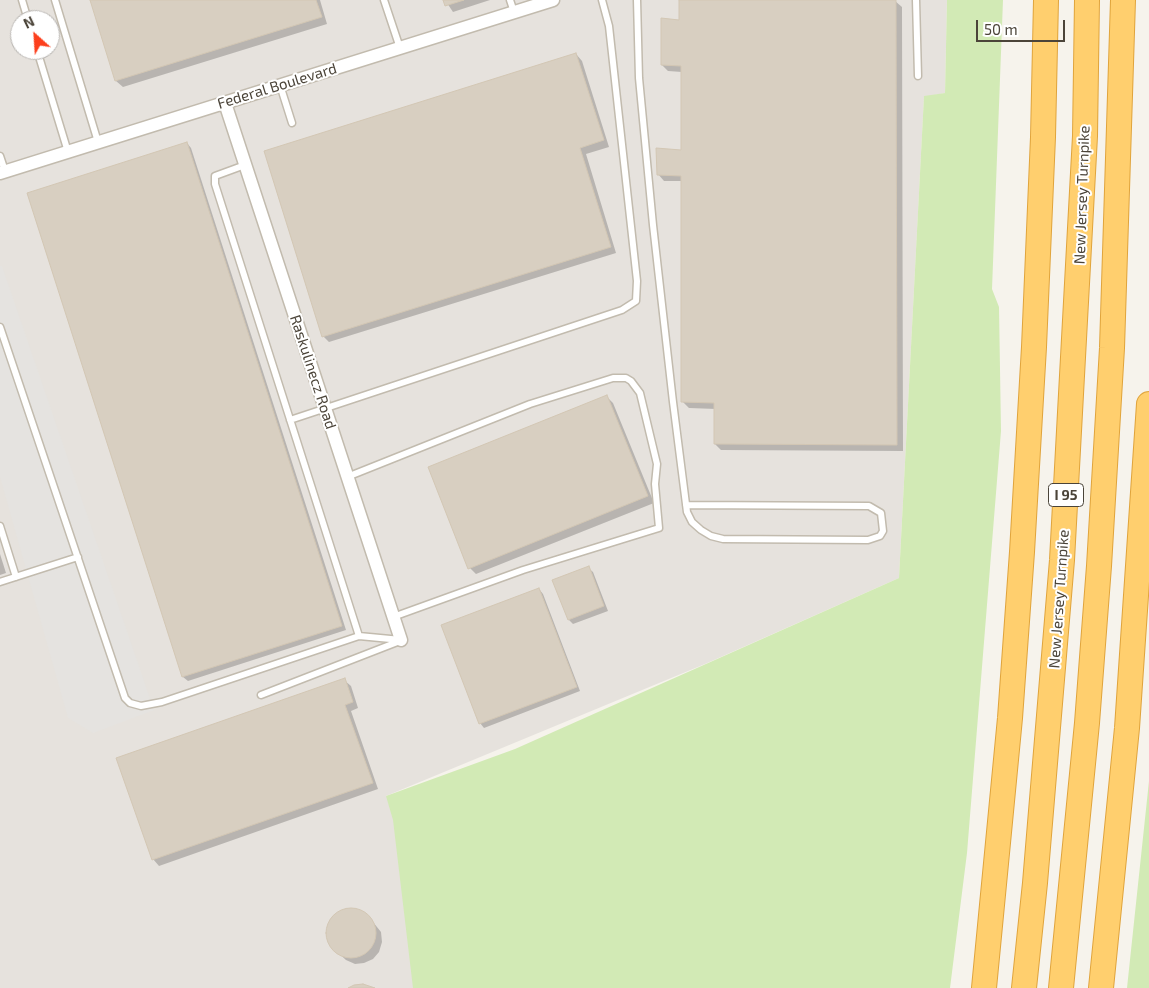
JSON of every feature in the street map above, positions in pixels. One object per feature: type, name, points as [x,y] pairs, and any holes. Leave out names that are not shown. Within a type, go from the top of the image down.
[{"type":"highway","name":"I 95","points":[[984,988],[1010,718],[1024,533],[1043,137],[1046,0]]},
{"type":"highway","name":"New Jersey Turnpike","points":[[1024,988],[1035,883],[1062,560],[1085,136],[1087,0]]},
{"type":"highway","name":"I 95","points":[[1061,988],[1087,723],[1103,497],[1112,348],[1123,0]]},
{"type":"highway","points":[[1101,988],[1127,728],[1149,404]]},
{"type":"street","name":"Federal Boulevard","points":[[2,172],[400,48],[512,6],[553,0]]},
{"type":"street","name":"Raskulinecz Road","points":[[224,103],[401,640]]},
{"type":"lane","points":[[55,0],[98,142]]},
{"type":"lane","points":[[384,0],[400,48]]},
{"type":"lane","points":[[290,420],[622,310],[636,301],[637,281],[609,26],[602,0]]},
{"type":"lane","points":[[637,0],[639,78],[653,225],[686,505],[692,522],[712,536],[724,539],[868,540],[880,536],[883,531],[881,512],[868,506],[686,505]]},
{"type":"lane","points":[[916,0],[918,76]]},
{"type":"lane","points":[[40,60],[68,152]]},
{"type":"lane","points":[[280,85],[292,123]]},
{"type":"lane","points":[[0,156],[2,172]]},
{"type":"lane","points":[[245,165],[215,176],[214,184],[359,636]]},
{"type":"lane","points":[[0,327],[125,698],[130,703],[142,706],[162,702],[359,636],[401,640]]},
{"type":"lane","points":[[347,477],[530,404],[613,378],[626,378],[631,381],[640,393],[657,464],[655,484],[659,528],[523,570],[393,617]]},
{"type":"lane","points":[[0,526],[16,576]]},
{"type":"lane","points":[[0,582],[78,557]]},
{"type":"lane","points":[[261,695],[401,640]]},
{"type":"shaded area","points":[[0,0],[947,0],[945,93],[924,97],[899,578],[705,664],[386,796],[688,988],[0,988]]},
{"type":"shaded area","points":[[0,266],[2,266],[154,710],[93,733],[68,718],[0,477]]},
{"type":"green space","points":[[947,0],[1003,0],[992,289],[999,307],[1001,431],[967,853],[950,988],[413,988],[393,820],[386,796],[515,749],[899,578],[924,96],[945,93]]},
{"type":"green space","points":[[1149,781],[1149,988],[1127,988]]},
{"type":"building","points":[[90,0],[316,0],[322,17],[115,81]]},
{"type":"building","points":[[443,0],[464,0],[445,6]]},
{"type":"building","points":[[679,0],[896,0],[897,445],[714,444],[714,403],[681,402],[681,176],[657,175],[656,148],[681,150],[681,66],[661,65],[661,18],[679,20]]},
{"type":"building","points":[[576,53],[604,140],[580,148],[611,247],[322,337],[264,151]]},
{"type":"building","points":[[187,142],[342,626],[182,677],[27,193]]},
{"type":"building","points":[[607,395],[648,496],[468,569],[428,467]]},
{"type":"building","points":[[589,566],[604,606],[568,620],[552,580]]},
{"type":"building","points":[[539,588],[577,687],[479,724],[441,625]]},
{"type":"building","points":[[345,678],[353,702],[345,705],[373,783],[152,860],[116,758]]},
{"type":"building","points":[[351,908],[365,912],[372,919],[376,933],[372,947],[365,954],[351,958],[337,954],[330,947],[326,933],[330,919],[337,912]]},
{"type":"building","points":[[363,984],[375,988],[348,988],[354,985]]}]
